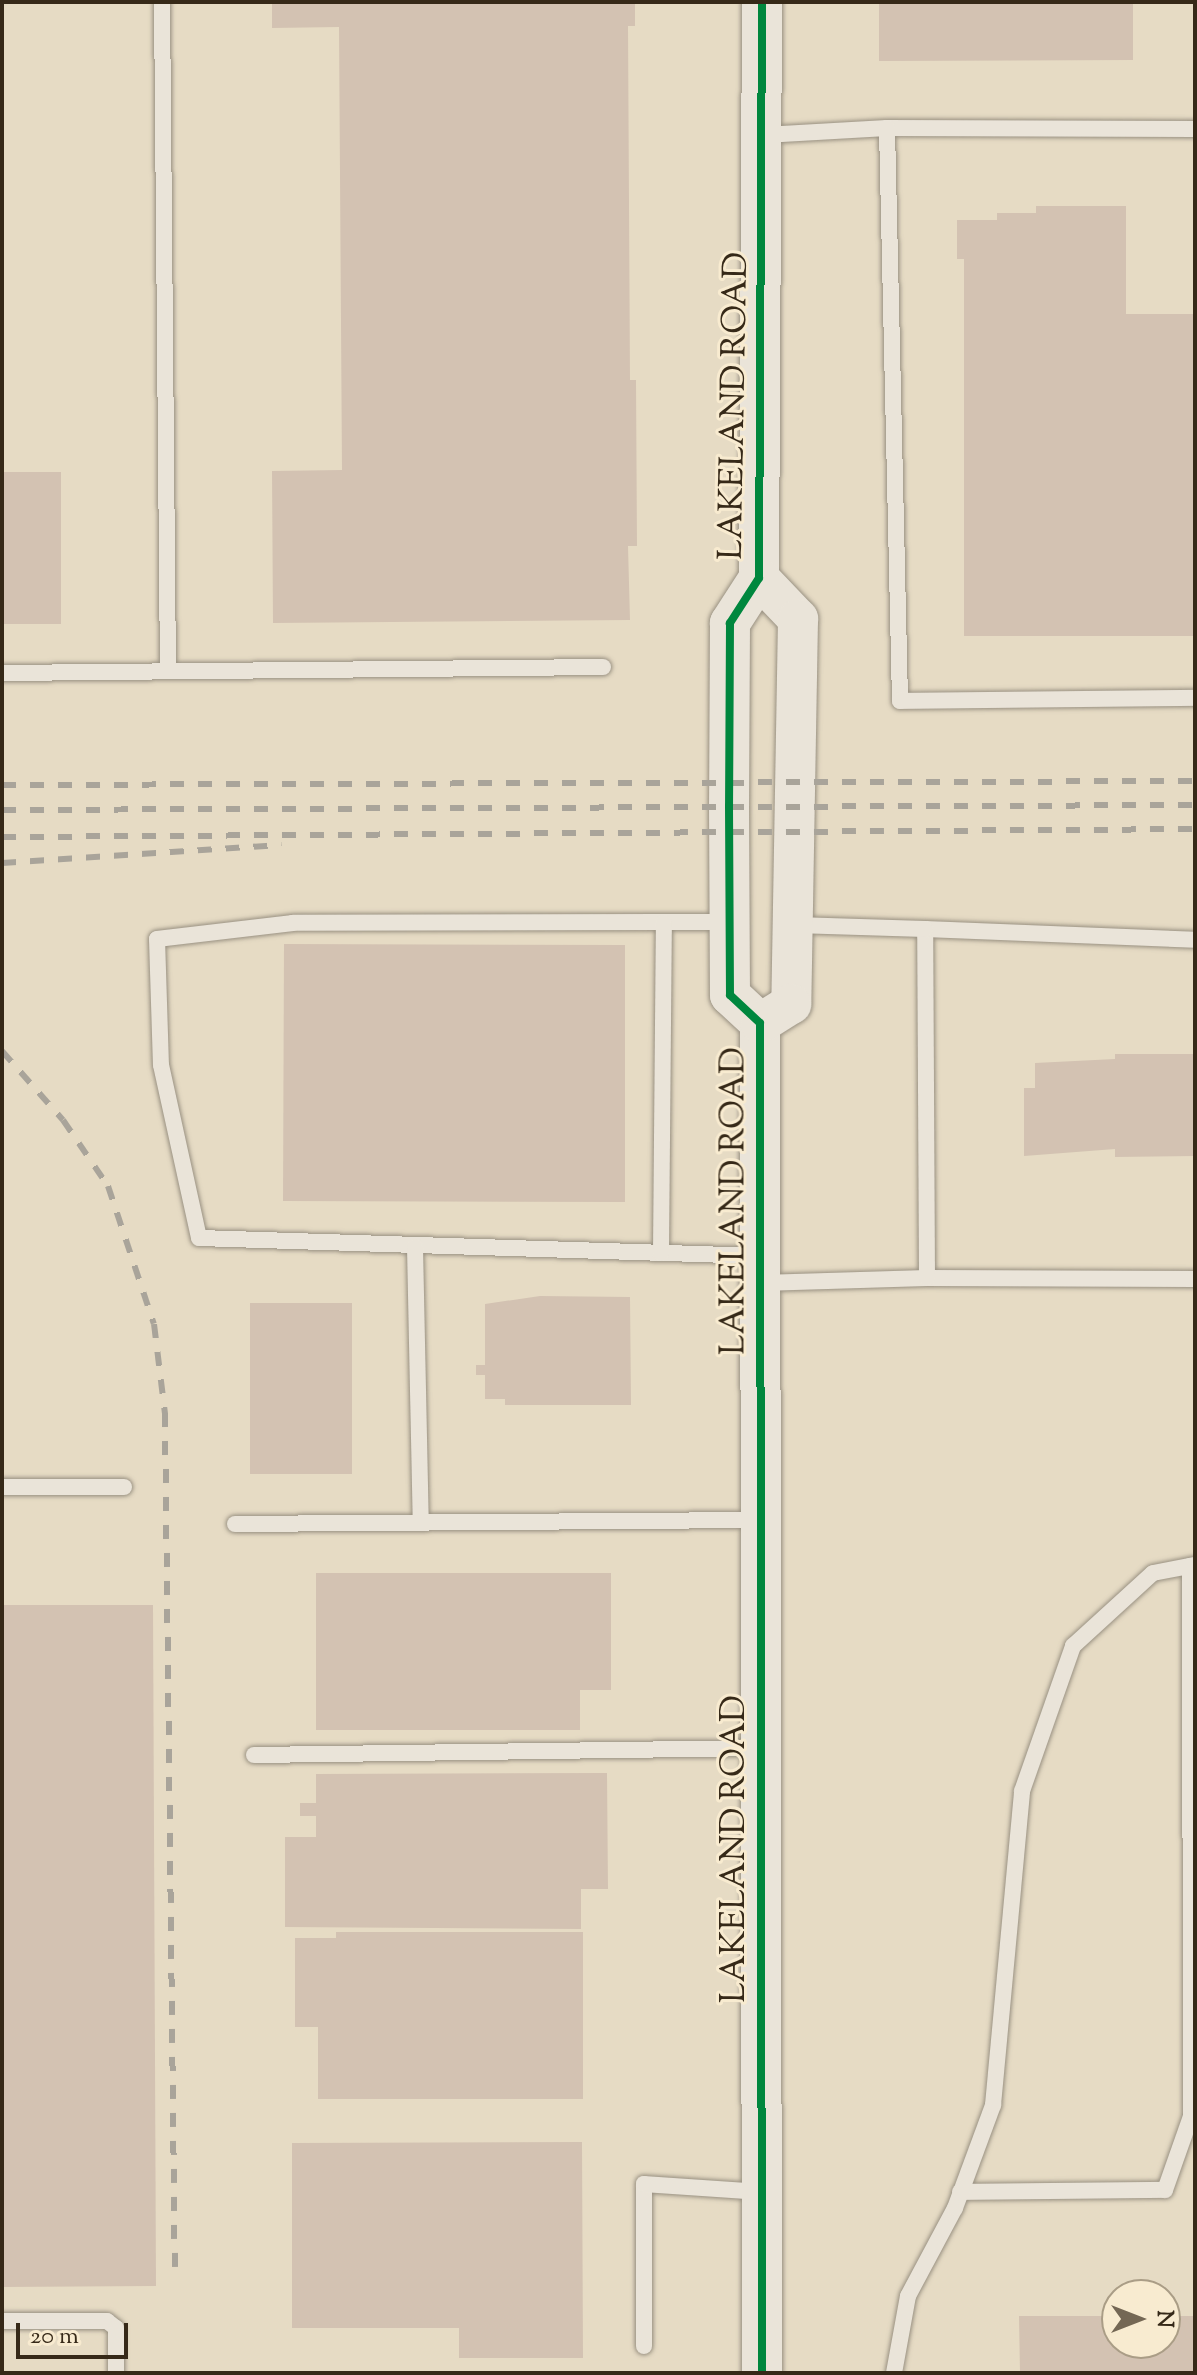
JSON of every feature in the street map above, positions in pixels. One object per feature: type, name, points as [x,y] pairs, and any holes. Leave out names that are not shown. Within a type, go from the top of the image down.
[{"type":"street","name":"LAKELAND ROAD","points":[[762,2],[764,135],[759,578],[730,623],[730,995],[760,1023],[762,2373]]},
{"type":"street","name":"LAKELAND ROAD","points":[[759,578],[798,619],[795,925],[791,1004],[760,1023]]},
{"type":"lane","points":[[162,2],[168,670]]},
{"type":"lane","points":[[887,128],[900,701],[1195,698]]},
{"type":"lane","points":[[764,135],[887,128],[1195,129]]},
{"type":"lane","points":[[2,673],[603,667]]},
{"type":"lane","points":[[730,922],[293,923],[157,939],[161,1065],[199,1238],[661,1253],[761,1270],[927,1278],[1195,1279]]},
{"type":"lane","points":[[661,1253],[664,923]]},
{"type":"lane","points":[[795,925],[1195,940]]},
{"type":"lane","points":[[925,929],[927,1278]]},
{"type":"lane","points":[[415,1247],[421,1523]]},
{"type":"lane","points":[[2,1487],[124,1487]]},
{"type":"lane","points":[[235,1524],[761,1520]]},
{"type":"lane","points":[[894,2373],[908,2296],[960,2192],[993,2105],[1022,1791],[1073,1646],[1153,1573],[1192,1565],[1191,2116],[1165,2190],[960,2192]]},
{"type":"lane","points":[[254,1755],[762,1748]]},
{"type":"lane","points":[[644,2346],[644,2184],[762,2192]]},
{"type":"lane","points":[[2,2321],[107,2321],[116,2328],[116,2373]]},
{"type":"building","points":[[272,2],[635,2],[635,26],[628,26],[630,380],[636,380],[637,546],[628,546],[630,620],[273,623],[272,471],[342,470],[339,27],[272,28]]},
{"type":"building","points":[[879,2],[1133,2],[1133,60],[879,61]]},
{"type":"building","points":[[1036,206],[1126,206],[1126,314],[1195,314],[1195,636],[964,636],[964,259],[957,259],[957,220],[997,220],[997,213],[1036,213]]},
{"type":"building","points":[[2,472],[61,472],[61,624],[2,624]]},
{"type":"building","points":[[284,944],[625,945],[625,1202],[283,1201]]},
{"type":"building","points":[[1115,1054],[1195,1054],[1195,1156],[1115,1157],[1115,1149],[1024,1156],[1024,1088],[1035,1088],[1035,1063],[1115,1059]]},
{"type":"building","points":[[540,1296],[630,1297],[631,1405],[505,1405],[505,1399],[485,1399],[485,1375],[476,1375],[476,1365],[485,1365],[485,1304]]},
{"type":"building","points":[[250,1303],[352,1303],[352,1474],[250,1474]]},
{"type":"building","points":[[316,1573],[611,1573],[611,1690],[580,1690],[580,1730],[316,1730]]},
{"type":"building","points":[[2,1605],[153,1605],[156,2286],[2,2287]]},
{"type":"building","points":[[607,1773],[608,1889],[581,1889],[581,1929],[285,1927],[285,1837],[316,1837],[316,1816],[300,1816],[300,1803],[316,1803],[316,1774]]},
{"type":"building","points":[[336,1932],[583,1932],[583,2099],[318,2099],[318,2027],[295,2027],[295,1938],[336,1938]]},
{"type":"building","points":[[582,2142],[583,2358],[459,2358],[459,2328],[292,2328],[292,2143]]},
{"type":"building","points":[[1019,2316],[1101,2316],[1101,2359],[1181,2359],[1181,2316],[1195,2316],[1195,2373],[1020,2373]]},
{"type":"railway","points":[[2,785],[1195,781]]},
{"type":"railway","points":[[2,810],[1195,805]]},
{"type":"railway","points":[[2,837],[1195,829]]},
{"type":"railway","points":[[2,863],[281,845]]},
{"type":"railway","points":[[2,1051],[63,1120],[108,1186],[154,1324],[165,1413],[175,2277]]},
{"type":"cycle path","points":[[762,2],[759,578],[730,623],[729,806],[730,995],[760,1023],[762,2373]]}]
